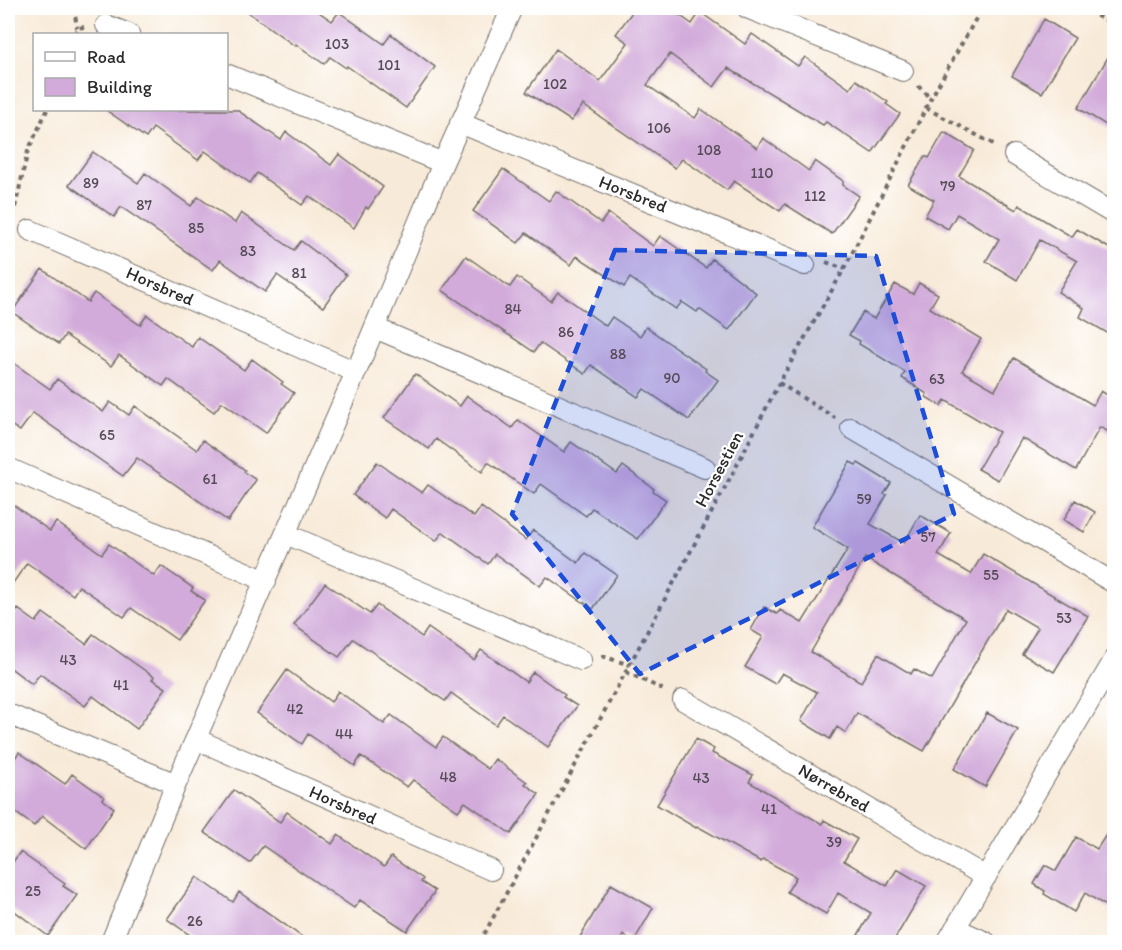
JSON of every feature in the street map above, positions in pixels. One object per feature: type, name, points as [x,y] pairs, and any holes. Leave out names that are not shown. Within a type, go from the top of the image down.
[{"type":"street","points":[[111,942],[176,784],[375,328],[460,123],[512,8]]},
{"type":"street","points":[[747,8],[903,71]]},
{"type":"street","points":[[106,25],[126,33]]},
{"type":"street","points":[[228,75],[443,163]]},
{"type":"street","name":"Horsbred","points":[[460,123],[805,265]]},
{"type":"street","points":[[1014,155],[1114,214]]},
{"type":"street","name":"Horsbred","points":[[30,230],[356,372]]},
{"type":"street","points":[[375,328],[705,468]]},
{"type":"street","points":[[851,428],[1114,583]]},
{"type":"street","points":[[8,468],[266,581]]},
{"type":"street","points":[[286,534],[581,660]]},
{"type":"street","points":[[986,942],[951,935],[1114,660]]},
{"type":"street","name":"Nørrebred","points":[[683,700],[986,877]]},
{"type":"street","points":[[8,714],[176,784]]},
{"type":"street","name":"Horsbred","points":[[196,740],[491,870]]},
{"type":"path","points":[[74,8],[77,28]]},
{"type":"path","name":"Horsestien","points":[[480,942],[779,383],[844,269],[926,108],[982,8]]},
{"type":"path","points":[[1080,8],[1114,24]]},
{"type":"path","points":[[926,108],[1014,155]]},
{"type":"path","points":[[10,223],[20,193],[28,151],[46,111]]},
{"type":"path","points":[[779,383],[851,428]]},
{"type":"path","points":[[626,672],[683,700]]},
{"type":"highlighted area","points":[[615,250],[876,256],[954,514],[640,674],[512,514]]},
{"type":"building","points":[[242,8],[313,8],[332,21],[339,12],[384,44],[391,34],[435,67],[406,108],[347,66],[346,68],[330,57],[324,64]]},
{"type":"building","points":[[635,8],[669,8],[692,24],[700,12],[745,44],[752,34],[798,66],[805,57],[850,89],[856,80],[888,102],[886,104],[900,114],[872,153],[826,122],[823,125],[728,68],[714,87],[670,54],[647,85],[695,118],[701,109],[757,148],[763,138],[809,171],[815,161],[843,181],[843,185],[859,196],[832,234],[785,204],[780,211],[734,181],[727,190],[682,159],[675,168],[583,105],[571,121],[526,92],[556,49],[600,81],[628,43],[616,34]]},
{"type":"building","points":[[1044,19],[1075,38],[1042,93],[1012,76]]},
{"type":"building","points":[[1114,47],[1114,130],[1078,108]]},
{"type":"building","points":[[237,110],[281,140],[286,132],[331,165],[339,154],[383,187],[368,209],[366,207],[354,228],[309,196],[302,205],[257,173],[250,183],[205,151],[198,160],[153,128],[146,138],[107,111]]},
{"type":"building","points":[[944,132],[974,150],[959,176],[1016,210],[1019,205],[1072,237],[1077,229],[1114,251],[1114,337],[1080,317],[1084,308],[1058,292],[1077,261],[1040,240],[1017,280],[986,261],[999,239],[957,214],[948,229],[925,216],[934,200],[908,185],[925,156],[929,158]]},
{"type":"building","points":[[93,152],[138,183],[145,173],[191,206],[198,197],[235,223],[241,213],[294,250],[301,241],[346,275],[323,307],[277,275],[265,292],[220,260],[213,270],[121,207],[114,217],[69,185]]},
{"type":"building","points":[[503,169],[549,201],[556,191],[601,223],[608,213],[653,246],[660,236],[706,268],[712,259],[756,293],[729,330],[699,309],[697,312],[682,302],[676,309],[630,278],[624,287],[577,256],[571,265],[526,233],[518,243],[473,211]]},
{"type":"building","points":[[466,256],[510,287],[517,277],[551,301],[558,292],[606,326],[612,317],[640,336],[646,327],[718,380],[689,420],[644,389],[638,397],[591,365],[585,374],[540,343],[534,352],[442,290]]},
{"type":"building","points":[[42,269],[88,302],[94,293],[140,325],[147,315],[192,347],[198,337],[244,370],[252,359],[294,393],[266,433],[222,402],[214,412],[168,379],[163,386],[119,355],[111,366],[65,335],[59,344],[12,312]]},
{"type":"building","points":[[919,283],[938,294],[930,308],[981,339],[962,371],[995,390],[1014,358],[1093,405],[1101,391],[1114,399],[1114,435],[1100,427],[1076,470],[1022,438],[998,480],[978,469],[999,432],[945,400],[941,406],[926,397],[927,394],[902,378],[905,372],[859,344],[860,341],[849,335],[863,312],[874,319],[895,284],[913,294]]},
{"type":"building","points":[[8,359],[50,389],[57,379],[103,412],[110,402],[129,415],[135,406],[197,450],[203,440],[256,480],[228,521],[137,458],[123,476],[33,413],[20,431],[8,423]]},
{"type":"building","points":[[415,374],[460,406],[467,396],[512,428],[518,420],[564,452],[571,442],[617,474],[623,466],[666,500],[638,539],[592,508],[586,516],[541,484],[534,494],[488,462],[482,472],[436,439],[429,449],[384,418]]},
{"type":"building","points":[[377,462],[422,493],[428,485],[474,517],[481,507],[526,540],[533,530],[578,563],[585,553],[617,575],[593,609],[547,577],[540,586],[495,554],[488,564],[443,532],[436,541],[391,509],[385,518],[353,495]]},
{"type":"building","points":[[850,462],[856,465],[858,463],[891,483],[884,494],[887,495],[870,524],[904,543],[920,515],[951,533],[938,555],[971,574],[983,554],[1088,616],[1054,672],[1022,654],[1038,628],[1006,609],[924,751],[857,713],[846,733],[837,727],[830,739],[801,721],[817,692],[782,673],[775,684],[745,667],[763,637],[751,630],[764,607],[777,614],[780,610],[802,623],[848,549],[812,527]],"holes":[[[865,558],[966,619],[932,679],[914,669],[911,674],[878,654],[861,682],[811,652]]]},
{"type":"building","points":[[1075,500],[1095,512],[1084,532],[1064,520]]},
{"type":"building","points":[[8,501],[50,531],[56,522],[102,554],[109,544],[154,576],[161,566],[193,588],[191,591],[205,600],[177,640],[131,608],[124,617],[79,586],[73,595],[27,563],[8,590]]},
{"type":"building","points":[[325,583],[370,614],[377,605],[422,637],[428,628],[474,660],[481,650],[526,682],[533,672],[577,706],[548,747],[503,715],[496,725],[451,693],[445,701],[353,639],[339,657],[294,625]]},
{"type":"building","points":[[18,609],[36,622],[43,613],[86,644],[93,634],[166,688],[137,729],[93,696],[85,706],[40,674],[32,684],[8,666],[8,623]]},
{"type":"building","points":[[287,670],[331,702],[338,691],[384,724],[391,715],[436,747],[443,737],[488,769],[495,759],[527,782],[525,784],[539,794],[511,834],[465,802],[458,811],[413,780],[407,787],[361,756],[355,766],[308,734],[302,744],[257,713]]},
{"type":"building","points":[[987,713],[1018,730],[985,787],[954,769]]},
{"type":"building","points":[[696,739],[714,749],[712,753],[753,775],[749,782],[822,824],[824,820],[857,839],[844,861],[887,886],[897,869],[926,886],[893,942],[872,942],[858,935],[871,913],[838,893],[826,914],[787,892],[796,877],[763,859],[761,862],[657,805]]},
{"type":"building","points":[[19,752],[65,784],[72,774],[104,797],[102,799],[114,808],[86,849],[42,816],[34,826],[8,807],[8,768]]},
{"type":"building","points":[[234,790],[280,822],[287,812],[332,844],[338,835],[384,867],[391,857],[423,879],[421,882],[435,891],[407,931],[360,900],[354,908],[263,846],[250,863],[204,832]]},
{"type":"building","points":[[1114,822],[1114,911],[1085,893],[1074,912],[1044,894],[1045,891],[1034,884],[1045,865],[1056,871],[1076,837],[1097,849]]},
{"type":"building","points":[[20,852],[77,895],[48,936],[8,906],[8,869]]},
{"type":"building","points":[[197,877],[233,902],[239,892],[309,942],[200,942],[167,919]]},
{"type":"building","points":[[611,884],[653,908],[634,941],[623,935],[619,942],[577,942]]}]
